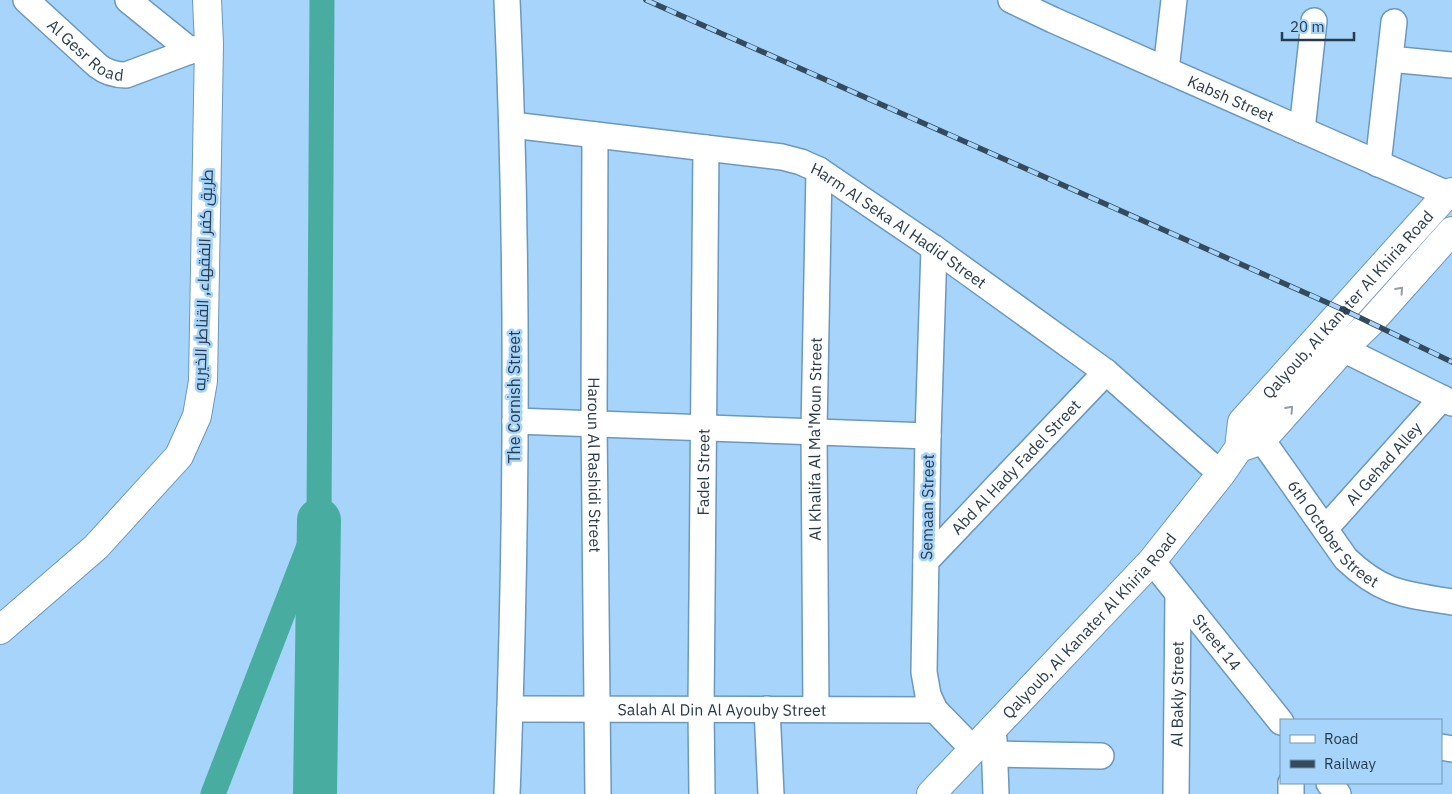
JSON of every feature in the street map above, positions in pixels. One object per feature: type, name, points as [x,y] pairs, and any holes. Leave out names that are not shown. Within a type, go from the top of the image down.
[{"type":"main road","name":"طريق كفر الفقهاء, القناطر الخيريه","points":[[0,630],[96,546],[146,493],[179,456],[197,416],[203,381],[200,47],[207,0]]},
{"type":"main road","name":"Qalyoub, Al Kanater Al Khiria Road","points":[[931,794],[987,744],[1152,562],[1248,437],[1450,194]]},
{"type":"main road","name":"Qalyoub, Al Kanater Al Khiria Road","points":[[1248,437],[1370,323],[1452,231]]},
{"type":"street","name":"Al Gesr Road","points":[[26,0],[98,66],[116,76],[126,75],[200,47]]},
{"type":"street","points":[[128,0],[200,47]]},
{"type":"street","name":"The Cornish Street","points":[[507,0],[512,125],[515,421],[507,794]]},
{"type":"street","name":"Kabsh Street","points":[[1011,0],[1378,164],[1450,194]]},
{"type":"street","points":[[1166,70],[1174,0]]},
{"type":"street","points":[[1302,130],[1314,21]]},
{"type":"street","points":[[1378,164],[1394,22]]},
{"type":"street","points":[[1390,59],[1452,65]]},
{"type":"street","name":"Harm Al Seka Al Hadid Street","points":[[512,125],[782,157],[820,170],[934,248],[1106,372],[1221,474]]},
{"type":"street","name":"Haroun Al Rashidi Street","points":[[595,135],[594,423],[598,794]]},
{"type":"street","name":"Fadel Street","points":[[702,794],[701,709],[706,148]]},
{"type":"street","name":"Al Khalifa Al Ma'Moun Street","points":[[816,709],[814,431],[820,170]]},
{"type":"street","name":"Semaan Street","points":[[934,248],[928,436],[924,672],[928,695],[935,710],[987,744]]},
{"type":"street","points":[[1343,349],[1447,400]]},
{"type":"street","name":"Abd Al Hady Fadel Street","points":[[926,561],[1106,372]]},
{"type":"street","name":"Al Gehad Alley","points":[[1325,529],[1447,400]]},
{"type":"street","points":[[515,421],[928,436]]},
{"type":"street","name":"6th October Street","points":[[1248,437],[1325,529],[1346,559],[1363,575],[1382,587],[1404,595],[1452,602]]},
{"type":"street","name":"Street 14","points":[[1152,562],[1280,721]]},
{"type":"street","name":"Al Bakly Street","points":[[1176,794],[1178,594]]},
{"type":"street","name":"Salah Al Din Al Ayouby Street","points":[[510,709],[935,710]]},
{"type":"street","points":[[767,709],[771,794]]},
{"type":"street","points":[[996,794],[987,744],[1101,756]]},
{"type":"street","points":[[1330,784],[1338,794]]},
{"type":"waterway","points":[[213,794],[319,520],[322,0]]},
{"type":"waterway","points":[[315,794],[319,520]]},
{"type":"railway","points":[[646,0],[1344,310],[1452,362]]}]
